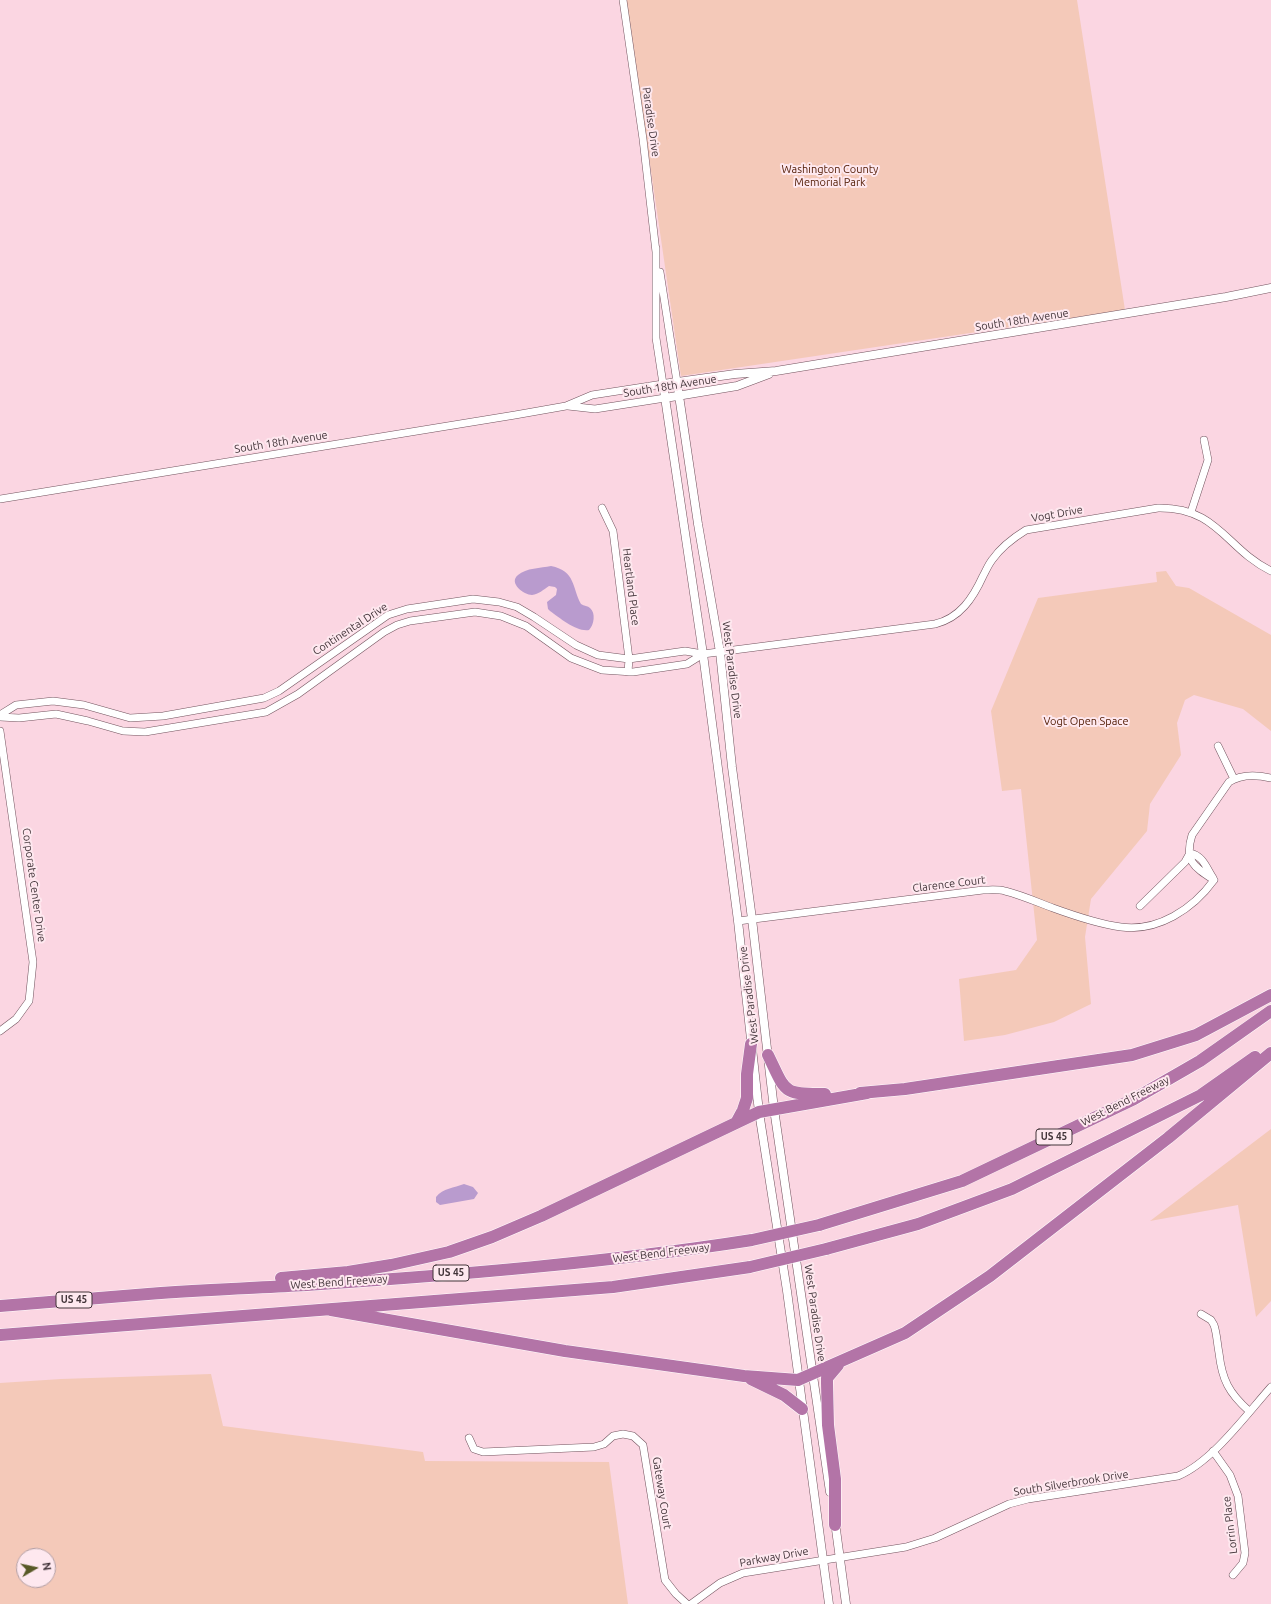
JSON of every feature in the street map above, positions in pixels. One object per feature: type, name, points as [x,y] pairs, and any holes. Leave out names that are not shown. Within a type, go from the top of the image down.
[{"type":"highway","points":[[148,1294],[212,1285],[348,1272],[392,1265],[449,1252],[492,1237],[541,1216],[759,1112],[867,1093],[905,1089],[1132,1054],[1196,1035],[1271,995]]},
{"type":"highway","name":"West Bend Freeway","points":[[0,1306],[148,1294],[471,1272],[675,1252],[752,1240],[819,1225],[962,1181],[1134,1099],[1200,1061],[1271,1011]]},
{"type":"highway","points":[[736,1122],[743,1110],[747,1098],[747,1074],[751,1044]]},
{"type":"highway","name":"US 45","points":[[0,1335],[613,1287],[750,1267],[826,1249],[918,1224],[1012,1189],[1201,1095],[1271,1046]]},
{"type":"highway","points":[[331,1310],[565,1352],[744,1376],[798,1380],[904,1333],[990,1276],[1168,1138],[1271,1053]]},
{"type":"highway","points":[[768,1055],[782,1085],[793,1092],[808,1094],[867,1093]]},
{"type":"highway","points":[[835,1525],[835,1479],[828,1425],[827,1378],[842,1361]]},
{"type":"highway","points":[[744,1376],[784,1395],[802,1409]]},
{"type":"street","name":"Paradise Drive","points":[[623,0],[643,139],[656,248],[677,382]]},
{"type":"street","name":"Paradise Drive","points":[[656,248],[656,338],[662,384]]},
{"type":"street","name":"South 18th Avenue","points":[[0,499],[566,406],[592,395],[735,374],[776,371],[1226,297],[1271,288]]},
{"type":"street","name":"South 18th Avenue","points":[[566,406],[595,409],[679,396],[737,386],[776,371]]},
{"type":"street","name":"West Paradise Drive","points":[[677,382],[720,652],[732,767],[752,920],[774,1109],[846,1604]]},
{"type":"street","name":"West Paradise Drive","points":[[662,384],[703,654],[738,921],[759,1112],[787,1290],[829,1604]]},
{"type":"street","points":[[1191,512],[1208,460],[1204,440]]},
{"type":"street","name":"Heartland Place","points":[[602,508],[613,531],[629,659],[628,672]]},
{"type":"street","name":"Vogt Drive","points":[[703,654],[941,623],[951,618],[966,605],[974,594],[991,560],[1014,537],[1026,530],[1158,508],[1172,508],[1191,512],[1208,520],[1250,558],[1271,571]]},
{"type":"street","name":"Continental Drive","points":[[0,716],[16,705],[53,701],[84,705],[130,718],[163,716],[264,698],[279,691],[388,615],[407,608],[473,599],[499,602],[517,608],[534,617],[576,645],[598,655],[629,659],[685,651],[703,654]]},
{"type":"street","name":"Continental Drive","points":[[0,716],[19,718],[56,714],[122,730],[146,732],[266,712],[298,694],[396,625],[410,621],[475,612],[501,616],[526,626],[571,658],[602,670],[628,672],[687,664],[703,654]]},
{"type":"street","name":"Corporate Center Drive","points":[[0,731],[33,962],[29,1001],[16,1019],[0,1031]]},
{"type":"street","points":[[1218,746],[1234,778]]},
{"type":"street","points":[[1214,880],[1192,864],[1190,860],[1189,844],[1192,835],[1229,782],[1234,778],[1254,775],[1271,778]]},
{"type":"street","points":[[1190,853],[1198,855],[1202,859],[1214,880]]},
{"type":"street","points":[[1140,906],[1185,862],[1190,853]]},
{"type":"street","name":"Clarence Court","points":[[738,921],[990,890],[1003,890],[1092,920],[1121,927],[1138,927],[1165,921],[1181,913],[1204,894],[1214,880]]},
{"type":"street","points":[[1201,1314],[1211,1320],[1214,1325],[1222,1373],[1227,1385],[1238,1401],[1249,1411]]},
{"type":"street","name":"South Silverbrook Drive","points":[[823,1559],[839,1558],[906,1547],[935,1538],[1009,1504],[1028,1498],[1170,1478],[1187,1472],[1213,1451],[1271,1387]]},
{"type":"street","name":"Gateway Court","points":[[469,1438],[474,1449],[483,1452],[594,1446],[604,1444],[613,1436],[623,1434],[634,1436],[643,1445],[665,1580],[676,1594],[687,1604]]},
{"type":"street","name":"Lorrin Place","points":[[1213,1451],[1230,1474],[1238,1496],[1245,1553],[1243,1564],[1233,1576]]},
{"type":"street","name":"Parkway Drive","points":[[691,1604],[720,1582],[743,1572],[823,1559]]},
{"type":"green space","name":"Washington County Memorial Park","points":[[626,0],[1077,0],[1125,310],[681,376]]},
{"type":"green space","name":"Vogt Open Space","points":[[1166,571],[1176,586],[1189,588],[1271,635],[1271,731],[1243,709],[1194,695],[1185,700],[1177,723],[1181,755],[1150,804],[1147,831],[1091,899],[1085,937],[1091,1004],[1054,1022],[1005,1035],[964,1041],[959,979],[1016,970],[1037,940],[1021,789],[1002,791],[991,711],[1038,598],[1157,582],[1156,572]]},
{"type":"green space","points":[[1271,1129],[1271,1301],[1256,1317],[1238,1205],[1150,1221]]},
{"type":"green space","points":[[211,1374],[223,1426],[423,1452],[425,1461],[609,1462],[628,1604],[0,1604],[0,1383],[61,1379]]},
{"type":"shaded area","points":[[551,566],[559,568],[569,576],[581,604],[592,610],[594,619],[589,630],[574,627],[563,621],[548,609],[547,602],[556,595],[557,589],[555,587],[549,586],[539,593],[532,595],[521,591],[516,585],[515,578],[521,573]]},
{"type":"shaded area","points":[[464,1184],[473,1187],[478,1193],[474,1199],[440,1205],[436,1202],[436,1197],[442,1192]]}]
